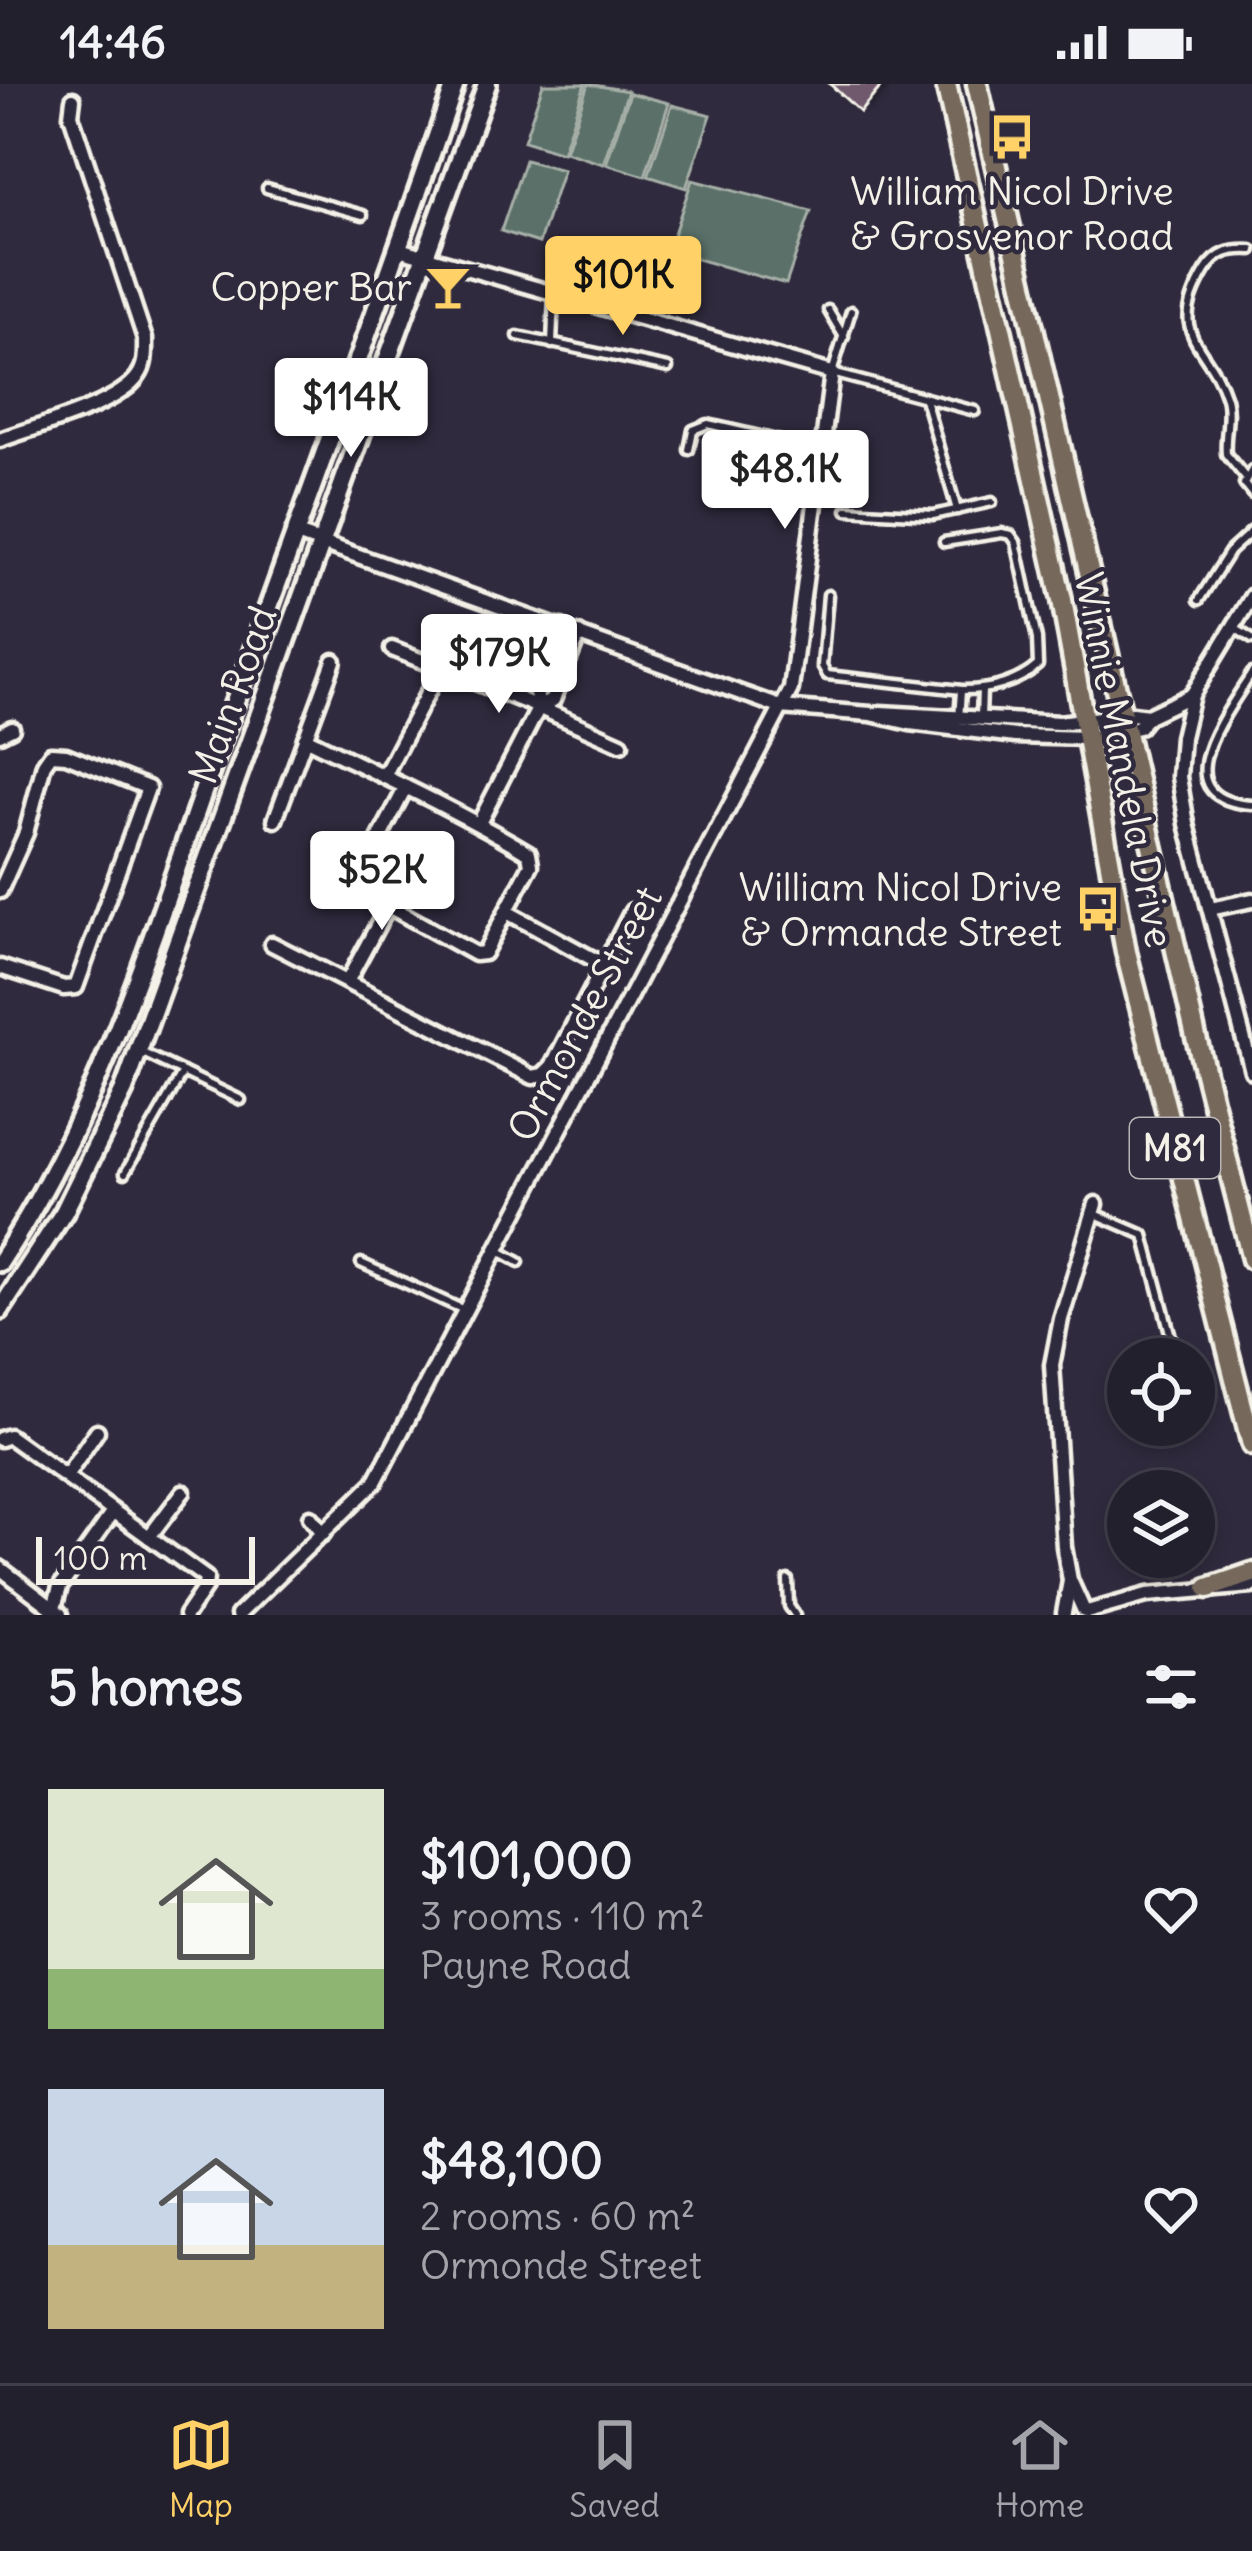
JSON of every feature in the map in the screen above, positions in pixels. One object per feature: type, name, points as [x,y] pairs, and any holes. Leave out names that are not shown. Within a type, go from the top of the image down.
[{"type":"main road","name":"Main Road","points":[[0,1262],[53,1174],[107,1052],[455,84]]},
{"type":"main road","name":"Main Road","points":[[0,1310],[40,1253],[86,1172],[124,1090],[488,84]]},
{"type":"main road","name":"Winnie Mandela Drive","points":[[946,84],[1037,487],[1126,952],[1252,1445]]},
{"type":"main road","name":"Winnie Mandela Drive","points":[[977,84],[1196,1037],[1252,1258]]},
{"type":"main road","points":[[1208,1588],[1252,1573]]},
{"type":"street","points":[[0,440],[114,396],[136,379],[145,359],[145,339],[71,115],[73,99]]},
{"type":"street","points":[[399,249],[832,373]]},
{"type":"street","name":"Ormonde Street","points":[[238,1615],[374,1482],[793,684],[832,373]]},
{"type":"street","points":[[297,534],[780,706],[871,714],[905,712],[959,722],[1086,730],[1123,724],[1139,727],[1148,716],[1192,695]]},
{"type":"street","points":[[1252,596],[1192,695],[1179,777],[1252,1071]]},
{"type":"street","points":[[479,823],[538,707],[536,693],[562,627]]},
{"type":"street","points":[[538,707],[553,700],[579,634]]},
{"type":"street","points":[[392,650],[621,744]]},
{"type":"street","points":[[275,820],[334,662]]},
{"type":"street","points":[[384,776],[441,667]]},
{"type":"street","points":[[305,738],[384,776],[479,823],[531,855],[531,865],[489,948],[478,954],[360,892],[357,880],[406,787]]},
{"type":"street","points":[[0,891],[34,810],[44,764],[51,754],[66,755],[148,788],[76,987],[64,988],[0,967]]},
{"type":"street","points":[[1210,909],[1252,900]]},
{"type":"street","points":[[347,982],[387,908]]},
{"type":"street","points":[[272,944],[533,1077],[551,1066],[632,911]]},
{"type":"street","points":[[508,912],[604,965]]},
{"type":"street","points":[[1095,1208],[1052,1365],[1070,1580],[1064,1614],[1147,1595],[1252,1586]]},
{"type":"street","points":[[67,1475],[97,1431]]},
{"type":"street","points":[[0,1439],[9,1436],[67,1475],[207,1579],[186,1615]]},
{"type":"street","points":[[149,1538],[183,1492]]},
{"type":"street","points":[[56,1614],[60,1587],[113,1512]]},
{"type":"street","points":[[310,1517],[322,1534]]},
{"type":"street","points":[[0,1568],[56,1614]]},
{"type":"street","points":[[1070,1580],[1087,1612]]},
{"type":"street","points":[[1113,1615],[1147,1595]]},
{"type":"lane","points":[[268,188],[362,215]]},
{"type":"lane","points":[[1245,477],[1226,454],[1228,405],[1193,340],[1187,314],[1211,260],[1221,252],[1252,250]]},
{"type":"lane","points":[[552,344],[554,294]]},
{"type":"lane","points":[[828,310],[844,337]]},
{"type":"lane","points":[[851,311],[832,373],[975,411]]},
{"type":"lane","points":[[518,336],[668,368]]},
{"type":"lane","points":[[925,399],[957,510]]},
{"type":"lane","points":[[689,450],[693,430],[708,424],[820,450]]},
{"type":"lane","points":[[1252,470],[1244,484],[1252,494]]},
{"type":"lane","points":[[847,510],[933,515],[992,502]]},
{"type":"lane","points":[[1198,600],[1230,550],[1252,531]]},
{"type":"lane","points":[[828,595],[822,665],[826,675],[962,690],[1023,679],[1038,665],[1037,640],[1016,542],[1002,533],[944,542]]},
{"type":"lane","points":[[1233,627],[1252,639]]},
{"type":"lane","points":[[1252,673],[1204,757],[1205,774],[1216,795],[1224,801],[1252,805]]},
{"type":"lane","points":[[959,722],[962,690]]},
{"type":"lane","points":[[981,724],[982,690]]},
{"type":"lane","points":[[138,1050],[241,1100]]},
{"type":"lane","points":[[125,1173],[183,1072]]},
{"type":"lane","points":[[1095,1208],[1144,1234],[1171,1338]]},
{"type":"lane","points":[[496,1249],[519,1262]]},
{"type":"lane","points":[[362,1263],[464,1310]]},
{"type":"lane","points":[[788,1580],[789,1606],[795,1615]]},
{"type":"green space","points":[[543,84],[585,84],[562,153],[524,141]]},
{"type":"green space","points":[[588,84],[628,91],[603,164],[565,152]]},
{"type":"green space","points":[[630,93],[669,103],[645,176],[606,164]]},
{"type":"green space","points":[[672,105],[711,115],[686,188],[648,176]]},
{"type":"green space","points":[[525,160],[563,170],[539,243],[501,231]]},
{"type":"green space","points":[[692,180],[811,211],[786,284],[668,251]]},
{"type":"building","points":[[830,84],[883,84],[860,112]]},
{"type":"place","name":"William Nicol Drive & Grosvenor Road","points":[[1012,137]]},
{"type":"place","name":"Copper Bar","points":[[448,287]]},
{"type":"place","name":"William Nicol Drive & Ormande Street","points":[[1098,909]]}]
